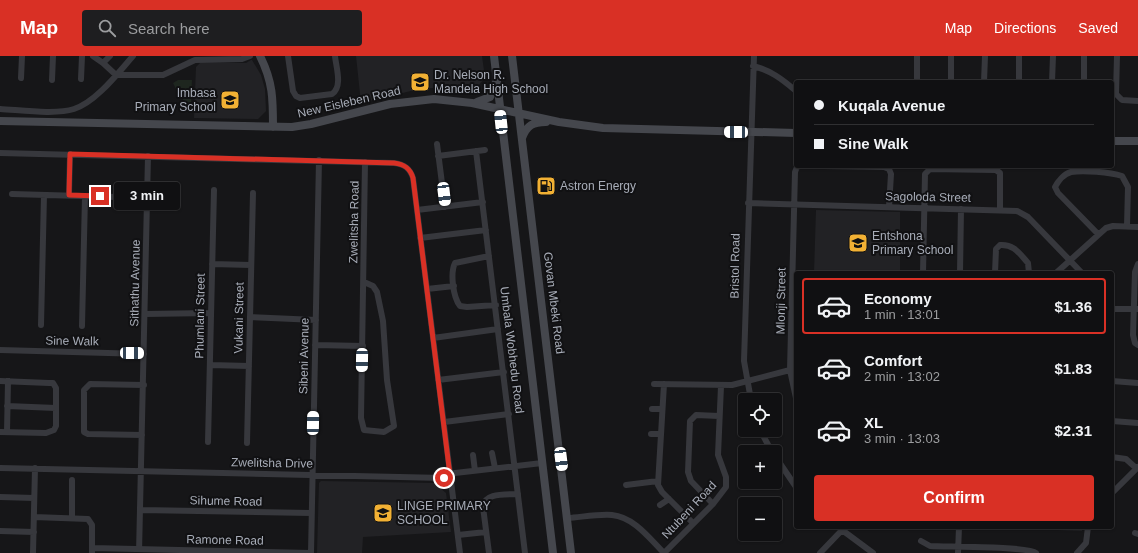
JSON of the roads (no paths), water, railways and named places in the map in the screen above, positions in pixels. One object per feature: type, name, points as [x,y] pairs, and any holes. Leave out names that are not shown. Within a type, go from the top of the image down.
[{"type":"main road","points":[[260,56],[267,70],[272,86],[273,127]]},
{"type":"main road","points":[[494,56],[553,553]]},
{"type":"main road","name":"Govan Mbeki Road","points":[[512,56],[571,553]]},
{"type":"main road","points":[[472,103],[484,101],[490,97],[494,88],[496,76]]},
{"type":"main road","name":"New Eisleben Road","points":[[0,121],[273,127],[302,126],[404,101],[434,99],[500,108],[559,122],[619,129],[794,133]]},
{"type":"main road","points":[[522,139],[525,130],[533,123],[559,122]]},
{"type":"main road","points":[[1114,141],[1138,141]]},
{"type":"street","points":[[21,78],[22,56]]},
{"type":"street","points":[[52,80],[53,56]]},
{"type":"street","points":[[81,79],[82,56]]},
{"type":"street","points":[[93,56],[116,75],[163,75],[195,60],[242,59],[250,56]]},
{"type":"street","points":[[103,63],[110,56]]},
{"type":"street","points":[[0,109],[63,111],[75,109],[88,102],[133,56]]},
{"type":"street","points":[[288,56],[292,91],[300,98],[332,94],[336,91],[338,82],[335,56]]},
{"type":"street","points":[[917,80],[918,56]]},
{"type":"street","points":[[950,80],[951,56]]},
{"type":"street","points":[[984,80],[985,56]]},
{"type":"street","points":[[1018,80],[1019,56]]},
{"type":"street","points":[[1052,80],[1053,56]]},
{"type":"street","points":[[1084,56],[1084,80]]},
{"type":"street","points":[[1117,56],[1116,94],[1122,100],[1138,101]]},
{"type":"street","points":[[753,60],[764,69],[778,76],[794,89]]},
{"type":"street","name":"Bristol Road","points":[[749,393],[744,361],[753,60]]},
{"type":"street","points":[[437,144],[445,207]]},
{"type":"street","points":[[438,156],[485,150]]},
{"type":"street","name":"Umbala Wobhedu Road","points":[[476,151],[516,466],[525,553]]},
{"type":"street","points":[[0,153],[394,163],[404,165],[411,171],[460,553]]},
{"type":"street","points":[[69,195],[70,154]]},
{"type":"street","name":"Sithathu Avenue","points":[[140,551],[148,156]]},
{"type":"street","name":"Sibeni Avenue","points":[[311,553],[319,160]]},
{"type":"street","name":"Zwelitsha Road","points":[[364,282],[373,286],[377,292],[383,321],[387,380],[394,426],[387,432],[364,430],[361,422],[365,162]]},
{"type":"street","name":"Mlonji Street","points":[[793,370],[793,204],[797,168]]},
{"type":"street","points":[[886,168],[889,169],[890,174],[889,207]]},
{"type":"street","points":[[923,271],[925,174],[927,170],[996,170],[1000,173],[1000,210]]},
{"type":"street","points":[[1098,234],[1058,193],[1055,187],[1058,180],[1070,172],[1114,173],[1122,176],[1128,187],[1127,226]]},
{"type":"street","name":"Phumlani Street","points":[[208,442],[214,190]]},
{"type":"street","name":"Vukani Street","points":[[247,443],[253,193]]},
{"type":"street","points":[[12,194],[116,196]]},
{"type":"street","name":"Sine Walk","points":[[41,325],[44,195]]},
{"type":"street","name":"Sine Walk","points":[[82,326],[84,196]]},
{"type":"street","points":[[417,210],[483,202]]},
{"type":"street","name":"Sagoloda Street","points":[[748,203],[1012,210],[1023,213],[1080,271]]},
{"type":"street","points":[[960,271],[961,209]]},
{"type":"street","points":[[1058,271],[1098,234],[1109,227],[1138,227]]},
{"type":"street","points":[[420,238],[486,230]]},
{"type":"street","points":[[995,271],[996,249],[1000,245],[1014,247],[1028,263],[1028,271]]},
{"type":"street","points":[[489,256],[455,263],[452,271],[454,286],[460,306],[496,305]]},
{"type":"street","points":[[212,264],[251,266]]},
{"type":"street","points":[[1138,264],[1135,272],[1136,309],[1133,340],[1138,345]]},
{"type":"street","points":[[427,289],[454,286]]},
{"type":"street","points":[[1114,309],[1136,309]]},
{"type":"street","points":[[145,314],[211,313]]},
{"type":"street","points":[[250,317],[316,320]]},
{"type":"street","points":[[433,338],[498,329]]},
{"type":"street","points":[[315,344],[362,346]]},
{"type":"street","name":"Sine Walk","points":[[0,350],[144,354]]},
{"type":"street","points":[[210,365],[249,366]]},
{"type":"street","points":[[654,384],[720,386],[747,382],[793,370]]},
{"type":"street","points":[[438,380],[504,372]]},
{"type":"street","points":[[0,381],[8,381],[53,383],[56,388],[56,426],[50,432],[3,432],[7,406],[8,381]]},
{"type":"street","points":[[1114,381],[1138,383]]},
{"type":"street","points":[[142,435],[88,434],[84,432],[84,390],[86,386],[90,384],[144,385]]},
{"type":"street","points":[[664,384],[658,481],[660,489],[668,499],[693,523]]},
{"type":"street","name":"Ntubeni Road","points":[[664,553],[713,504],[723,493],[727,484],[718,455],[720,386]]},
{"type":"street","points":[[7,406],[56,408]]},
{"type":"street","points":[[652,409],[662,409]]},
{"type":"street","points":[[444,422],[509,414]]},
{"type":"street","points":[[713,504],[689,477],[690,421],[696,415],[719,416]]},
{"type":"street","points":[[1114,421],[1138,423]]},
{"type":"street","points":[[651,434],[661,434]]},
{"type":"street","points":[[492,453],[495,468]]},
{"type":"street","points":[[473,455],[475,471]]},
{"type":"street","points":[[1114,457],[1126,459],[1137,467],[1114,491]]},
{"type":"street","name":"Zwelitsha Drive","points":[[0,468],[444,478],[450,475],[542,462]]},
{"type":"street","points":[[782,466],[794,484]]},
{"type":"street","points":[[33,553],[35,468]]},
{"type":"street","points":[[72,480],[72,518]]},
{"type":"street","points":[[626,485],[658,481]]},
{"type":"street","points":[[489,553],[483,507],[486,499],[518,494]]},
{"type":"street","points":[[0,497],[34,498]]},
{"type":"street","points":[[660,505],[668,499]]},
{"type":"street","name":"Sihume Road","points":[[140,510],[312,513]]},
{"type":"street","points":[[568,518],[611,515],[623,518],[642,531],[664,553]]},
{"type":"street","points":[[34,518],[86,518],[90,521],[92,551]]},
{"type":"street","points":[[820,553],[841,529]]},
{"type":"street","points":[[843,529],[873,553]]},
{"type":"street","points":[[958,550],[959,529]]},
{"type":"street","points":[[1077,553],[1086,543],[1088,529]]},
{"type":"street","points":[[0,531],[34,532]]},
{"type":"street","points":[[458,535],[486,532]]},
{"type":"street","points":[[921,541],[930,546],[958,550],[1033,550],[1036,553]]},
{"type":"street","name":"Ramone Road","points":[[92,551],[311,553]]},
{"type":"place","name":"Dr. Nelson R. Mandela High School","points":[[420,82]]},
{"type":"place","name":"Imbasa Primary School","points":[[230,100]]},
{"type":"place","name":"Astron Energy","points":[[546,186]]},
{"type":"place","name":"Entshona Primary School","points":[[858,243]]},
{"type":"place","name":"LINGE PRIMARY SCHOOL","points":[[383,513]]}]
